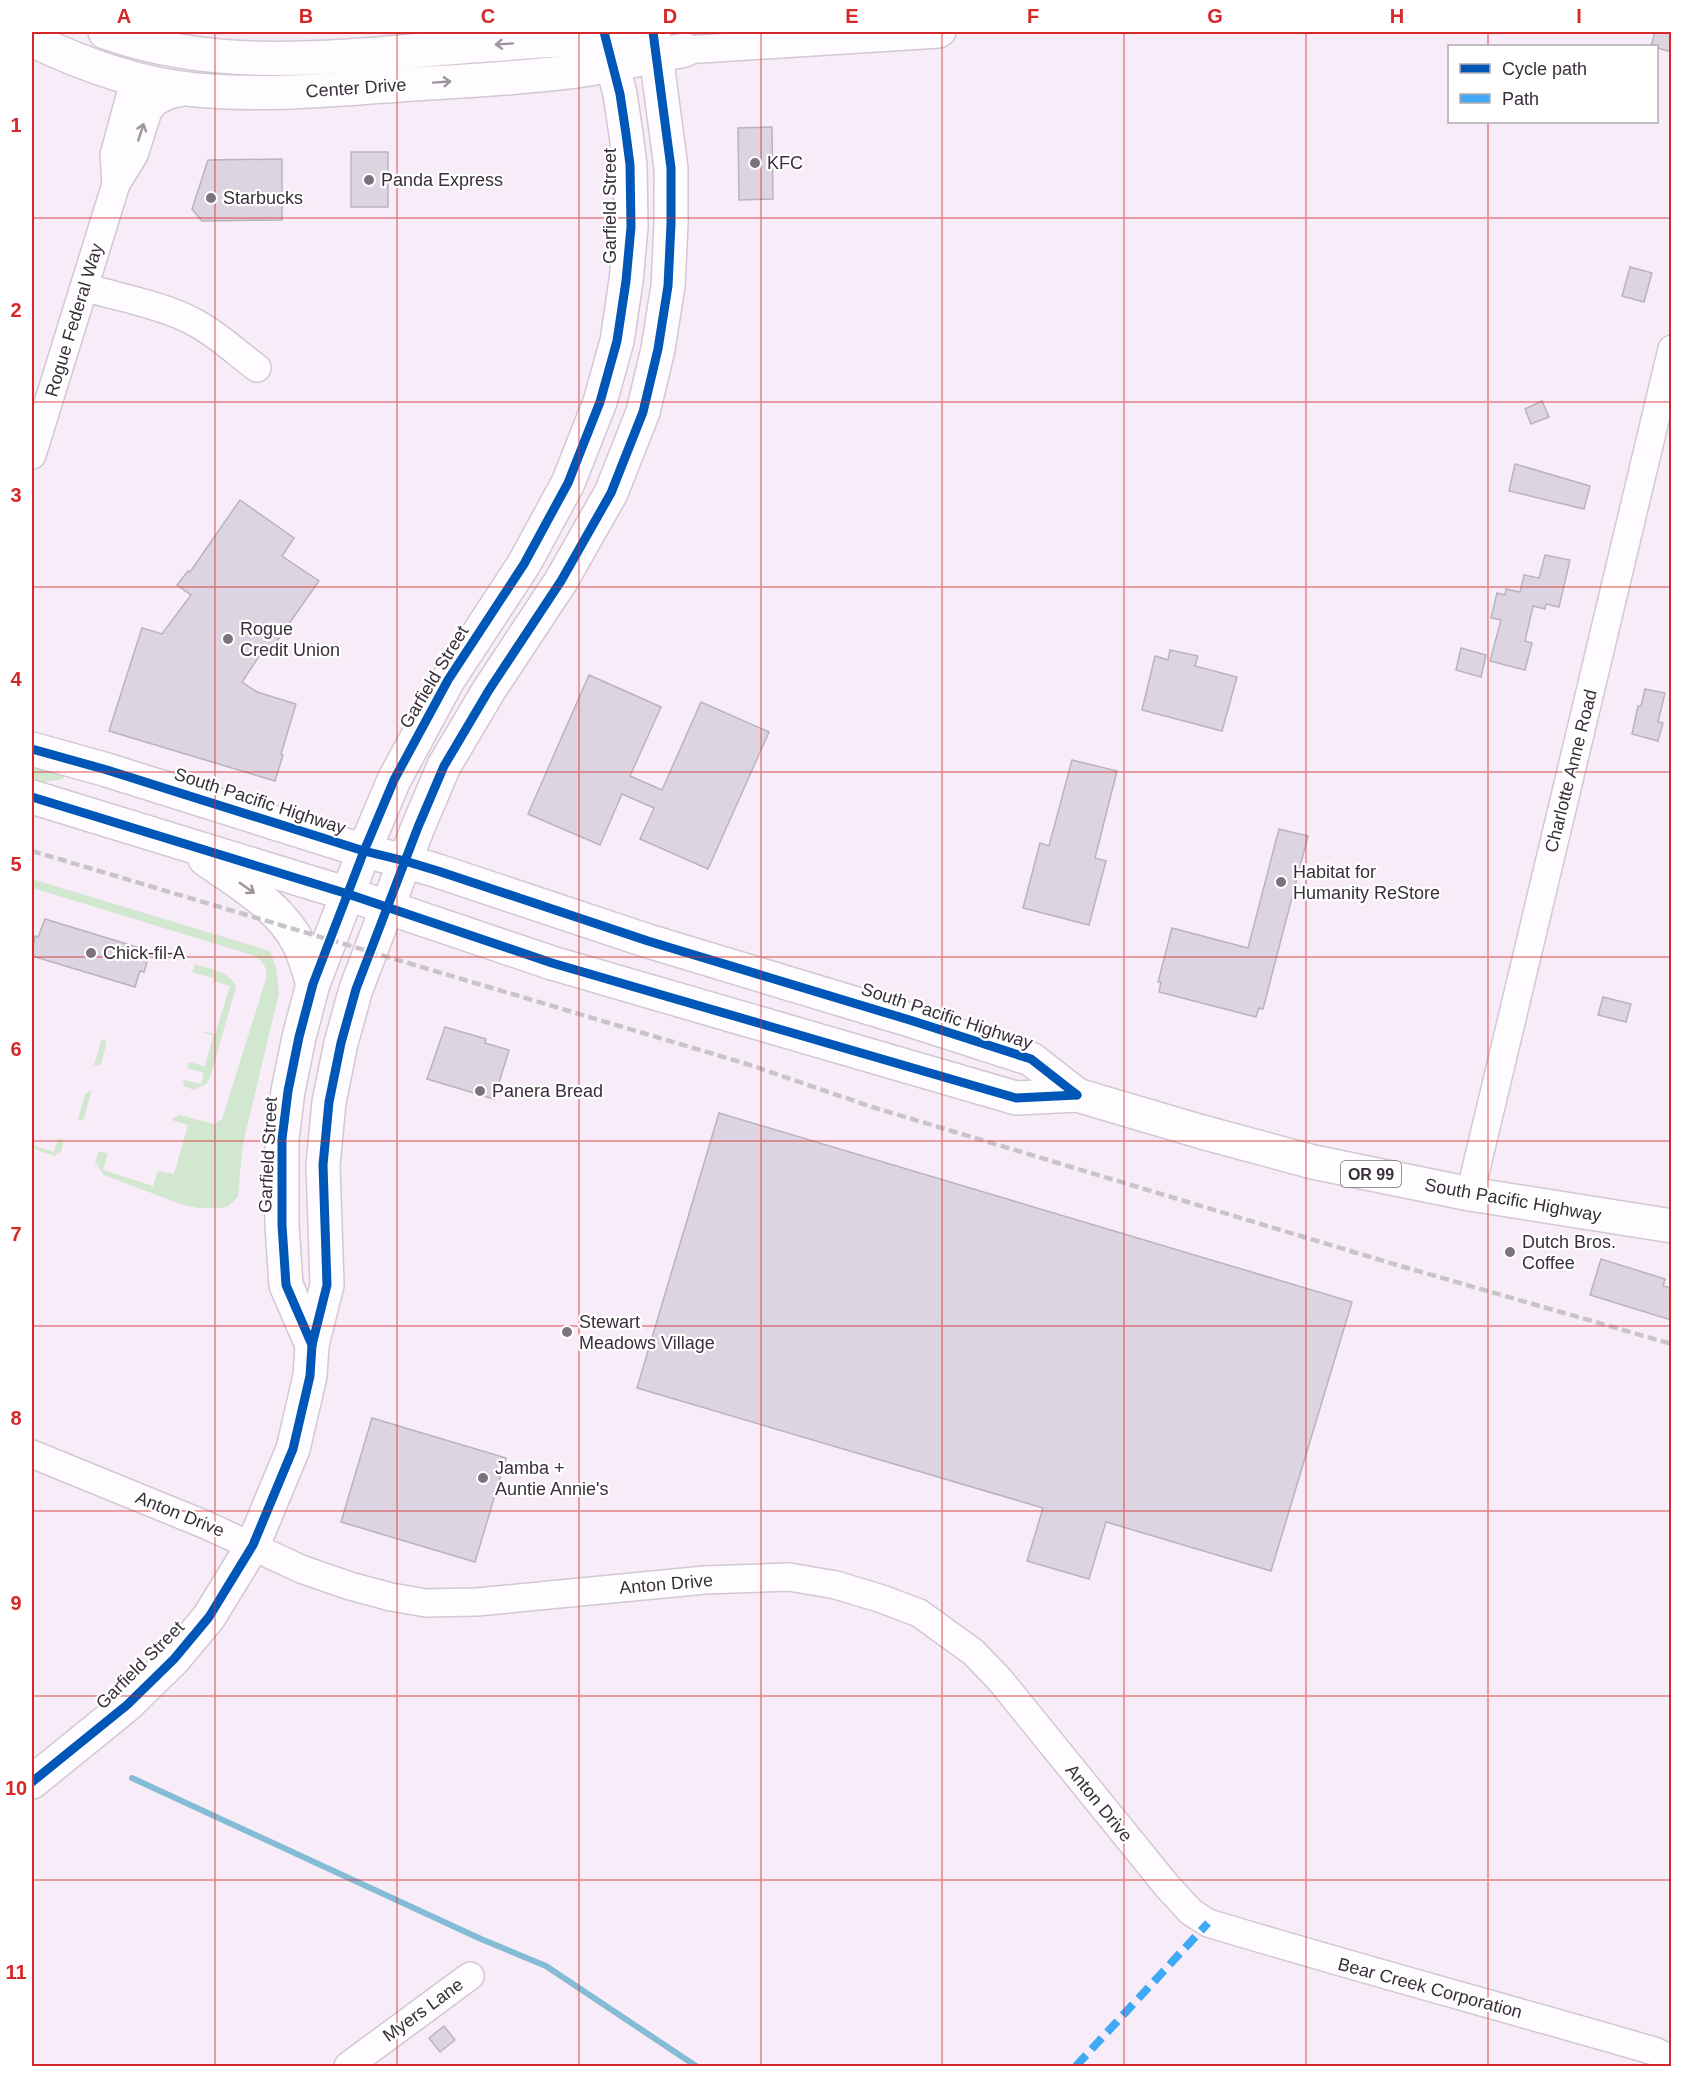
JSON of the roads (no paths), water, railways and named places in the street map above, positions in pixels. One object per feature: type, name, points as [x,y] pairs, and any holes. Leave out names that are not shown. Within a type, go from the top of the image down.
[{"type":"main road","points":[[59,32],[93,46],[119,53],[126,54],[160,47]]},
{"type":"main road","name":"Center Drive","points":[[105,32],[160,47],[237,58],[331,56],[563,40],[608,46],[663,46]]},
{"type":"main road","name":"Center Drive","points":[[32,40],[100,68],[135,78],[194,90],[288,93],[571,72],[608,46]]},
{"type":"main road","name":"Garfield Street","points":[[312,1345],[286,1285],[281,1185],[282,1139],[288,1091],[313,984],[394,780],[448,680],[524,564],[568,483],[600,402],[617,341],[631,227],[627,144],[620,94],[608,46]]},
{"type":"main road","name":"Garfield Street","points":[[32,1782],[127,1705],[174,1659],[209,1617],[253,1545],[292,1449],[310,1376],[312,1345],[327,1285],[323,1165],[329,1102],[344,1032],[357,989],[387,907],[444,766],[489,690],[561,581],[611,493],[643,412],[658,349],[668,286],[671,168],[663,46]]},
{"type":"main road","points":[[135,78],[148,69],[165,67],[240,75],[294,75],[331,56]]},
{"type":"main road","name":"South Pacific Highway","points":[[32,749],[107,770],[364,851],[405,861],[648,941],[1031,1059],[1077,1095]]},
{"type":"main road","name":"South Pacific Highway","points":[[32,797],[348,894],[552,963],[1016,1098],[1077,1095],[1314,1162],[1470,1194],[1671,1226]]},
{"type":"main road","points":[[182,842],[258,896],[273,910],[299,944],[313,984]]},
{"type":"street","name":"Center Drive","points":[[663,46],[939,34],[942,32]]},
{"type":"street","name":"Rogue Federal Way","points":[[116,184],[114,155],[135,78]]},
{"type":"street","name":"Rogue Federal Way","points":[[32,455],[116,184],[134,154],[148,111],[155,102],[169,95],[194,90]]},
{"type":"street","points":[[84,287],[163,310],[194,322],[211,332],[257,368]]},
{"type":"street","name":"Charlotte Anne Road","points":[[1470,1194],[1671,349]]},
{"type":"street","name":"Anton Drive","points":[[32,1454],[253,1545],[301,1569],[391,1598],[426,1603],[477,1602],[705,1580],[789,1577],[836,1586],[912,1610],[974,1652],[1000,1680],[1167,1886],[1191,1912]]},
{"type":"street","name":"Bear Creek Corporation","points":[[1191,1912],[1208,1923],[1366,1971],[1489,2003],[1643,2048],[1671,2059]]},
{"type":"street","name":"Myers Lane","points":[[348,2067],[470,1976]]},
{"type":"waterway","points":[[132,1778],[481,1939],[546,1966],[696,2066]]},
{"type":"railway","points":[[32,851],[747,1064],[872,1107],[1397,1265],[1672,1344]]},
{"type":"place","name":"KFC","points":[[755,163]]},
{"type":"place","name":"Panda Express","points":[[369,180]]},
{"type":"place","name":"Starbucks","points":[[211,198]]},
{"type":"place","name":"Rogue Credit Union","points":[[228,639]]},
{"type":"place","name":"Habitat for Humanity ReStore","points":[[1281,882]]},
{"type":"place","name":"Chick-fil-A","points":[[91,953]]},
{"type":"place","name":"Panera Bread","points":[[480,1091]]},
{"type":"place","name":"Dutch Bros. Coffee","points":[[1510,1252]]},
{"type":"place","name":"Stewart Meadows Village","points":[[567,1332]]},
{"type":"place","name":"Jamba + Auntie Annie's","points":[[483,1478]]}]
